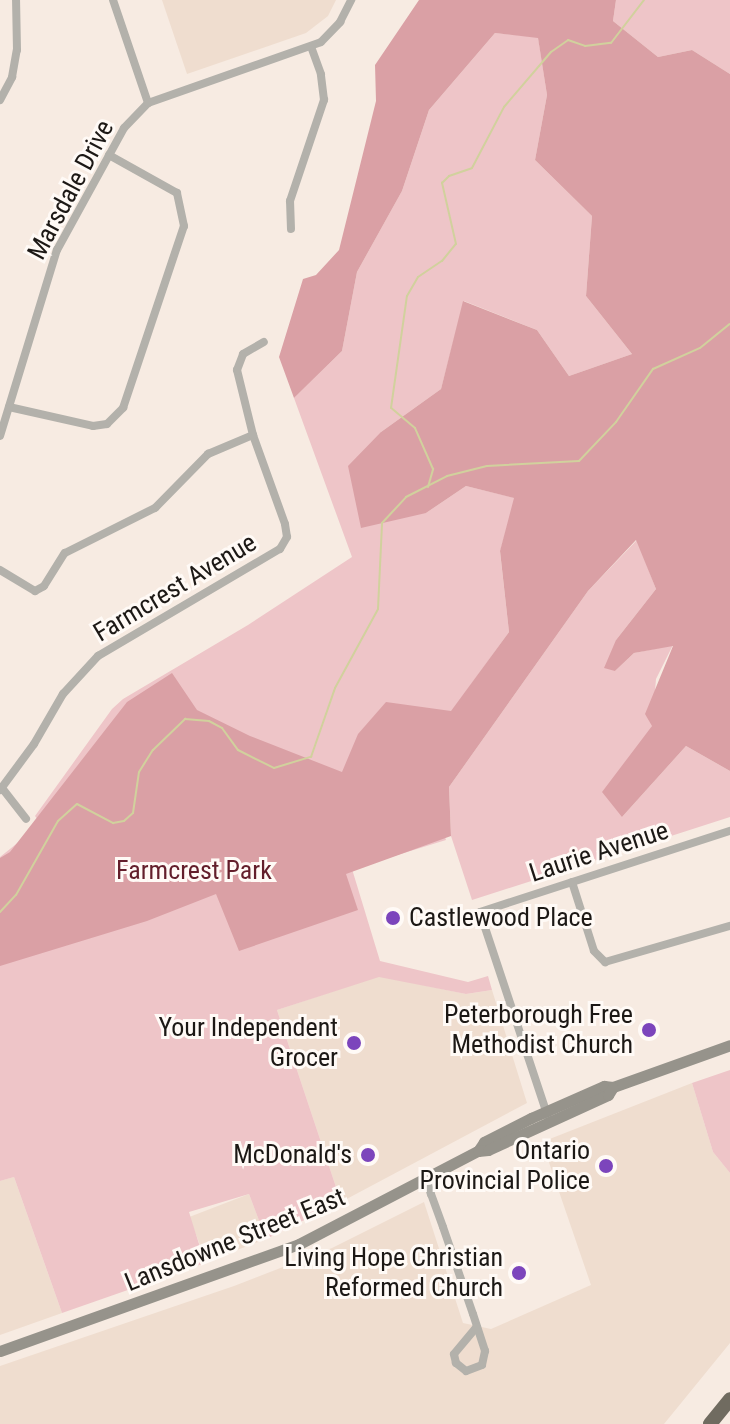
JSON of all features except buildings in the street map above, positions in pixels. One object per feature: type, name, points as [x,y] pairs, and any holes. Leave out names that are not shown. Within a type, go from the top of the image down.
[{"type":"highway","points":[[710,1424],[730,1399]]},
{"type":"main road","name":"Lansdowne Street East","points":[[0,1351],[299,1244],[478,1151],[488,1150],[548,1116],[608,1095],[613,1087],[730,1045]]},
{"type":"street","points":[[0,100],[12,77],[17,50],[16,0]]},
{"type":"street","points":[[113,0],[148,103]]},
{"type":"street","name":"Marsdale Drive","points":[[0,436],[57,250],[124,128],[148,103],[311,47],[328,37],[351,0]]},
{"type":"street","points":[[291,229],[290,201],[324,100],[321,74],[311,47]]},
{"type":"street","points":[[9,407],[93,426],[107,424],[123,408],[184,226],[177,193],[109,155]]},
{"type":"street","points":[[0,570],[24,588],[35,591],[44,586],[65,553],[155,508],[208,454],[253,435],[237,370],[243,354],[264,342]]},
{"type":"street","name":"Farmcrest Avenue","points":[[1,789],[34,744],[63,694],[98,656],[280,549],[287,537],[253,435]]},
{"type":"street","points":[[1,789],[26,819]]},
{"type":"street","name":"Laurie Avenue","points":[[548,1116],[480,912],[730,831]]},
{"type":"street","points":[[572,882],[594,951],[605,962],[730,926]]},
{"type":"street","points":[[426,1177],[477,1327],[485,1360],[475,1370],[466,1371],[456,1363],[454,1354],[477,1327]]},
{"type":"shaded area","points":[[162,0],[336,0],[328,16],[306,33],[187,74]]},
{"type":"shaded area","points":[[379,976],[466,994],[492,990],[527,1103],[341,1202],[277,1010]]},
{"type":"shaded area","points":[[692,1083],[713,1152],[730,1173],[730,1343],[664,1424],[0,1424],[0,1366],[234,1286],[332,1248],[424,1202],[463,1323],[491,1329],[591,1285],[542,1142]]},
{"type":"shaded area","points":[[14,1177],[62,1313],[0,1335],[0,1181]]},
{"type":"shaded area","points":[[249,1194],[266,1239],[206,1262],[189,1217]]},
{"type":"green space","name":"Farmcrest Park","points":[[419,0],[616,0],[613,21],[658,57],[692,50],[730,74],[730,771],[686,746],[622,817],[602,792],[652,726],[645,714],[673,646],[634,653],[615,671],[604,668],[616,640],[656,589],[636,540],[588,591],[449,787],[451,836],[346,874],[358,910],[239,951],[216,894],[147,921],[0,966],[0,858],[10,852],[127,702],[172,673],[197,710],[250,736],[342,772],[358,734],[386,702],[451,711],[509,632],[500,551],[514,498],[466,486],[426,513],[361,528],[348,466],[381,432],[441,389],[463,301],[537,330],[569,376],[632,354],[586,296],[592,216],[535,160],[547,95],[538,38],[495,33],[429,110],[402,191],[357,272],[342,351],[294,398],[279,357],[303,279],[316,275],[339,250],[376,101],[375,65]]},
{"type":"green space","points":[[616,0],[730,0],[730,74],[692,50],[658,57],[613,21]]},
{"type":"green space","name":"Farmcrest Park","points":[[495,33],[538,37],[547,95],[535,160],[592,216],[586,296],[632,354],[569,376],[537,330],[464,301],[441,389],[381,432],[426,513],[466,486],[515,498],[500,552],[509,632],[451,712],[401,705],[446,840],[352,869],[380,961],[468,982],[488,976],[492,990],[466,994],[379,977],[277,1010],[341,1202],[266,1239],[249,1194],[189,1212],[205,1263],[62,1313],[14,1177],[0,1181],[0,857],[41,824],[35,816],[112,709],[123,699],[248,625],[352,557],[294,398],[342,351],[357,272],[402,191],[429,110]]},
{"type":"green space","points":[[637,540],[656,589],[616,640],[615,671],[634,653],[673,645],[656,679],[652,726],[622,817],[686,746],[730,771],[730,817],[472,900],[451,836],[449,787],[588,591]]},
{"type":"green space","points":[[730,1070],[730,1173],[713,1152],[692,1083]]},
{"type":"waterway","points":[[428,487],[433,469],[415,428],[391,408],[407,296],[418,277],[442,261],[456,244],[442,183],[449,176],[472,168],[504,107],[551,52],[568,40],[585,46],[611,43],[644,0]]},
{"type":"waterway","points":[[0,912],[16,895],[58,821],[77,804],[113,823],[124,821],[133,813],[139,772],[153,750],[185,719],[209,721],[222,728],[238,750],[274,768],[311,757],[335,688],[378,609],[382,523],[406,497],[447,476],[487,466],[579,461],[616,422],[653,369],[700,348],[730,324]]},
{"type":"place","name":"Castlewood Place","points":[[393,918]]},
{"type":"place","name":"Peterborough Free Methodist Church","points":[[649,1030]]},
{"type":"place","name":"Your Independent Grocer","points":[[354,1043]]},
{"type":"place","name":"McDonald's","points":[[368,1155]]},
{"type":"place","name":"Ontario Provincial Police","points":[[606,1166]]},
{"type":"place","name":"Living Hope Christian Reformed Church","points":[[519,1273]]}]
